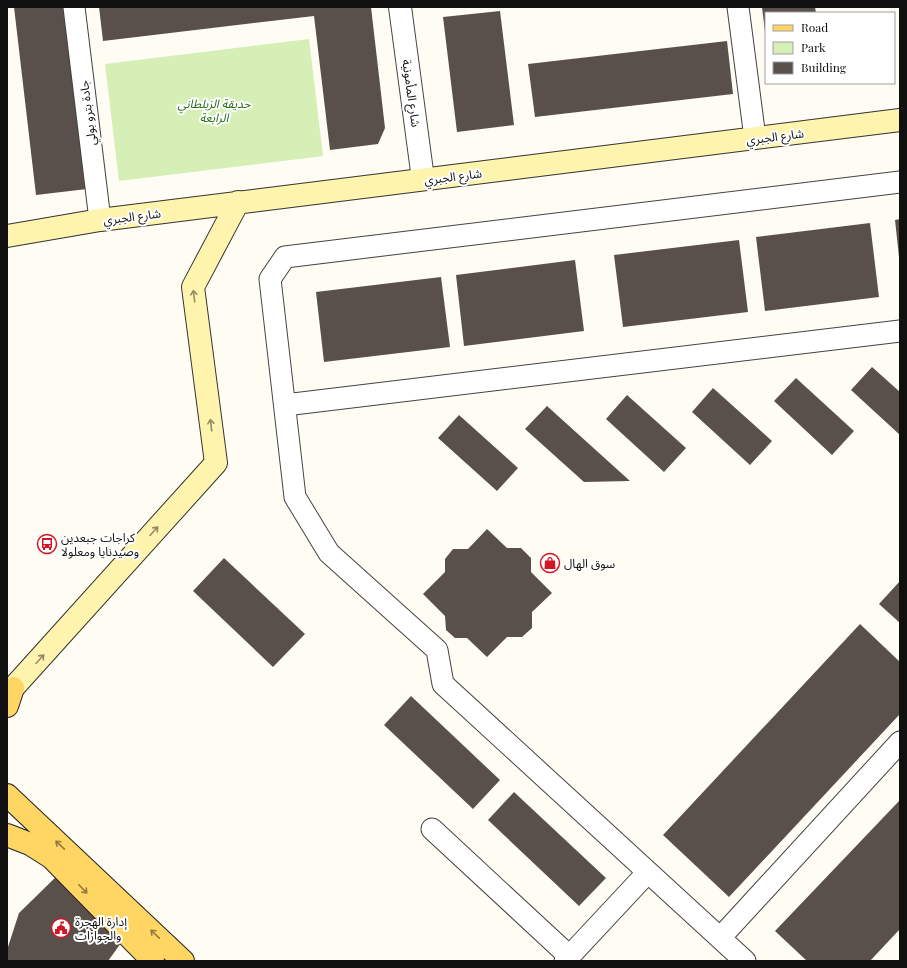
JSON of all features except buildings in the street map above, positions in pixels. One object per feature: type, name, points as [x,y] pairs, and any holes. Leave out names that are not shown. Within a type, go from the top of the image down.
[{"type":"main road","name":"شارع الجبري","points":[[7,236],[100,220],[238,202],[900,120]]},
{"type":"main road","points":[[9,696],[216,463],[193,288],[238,202]]},
{"type":"main road","points":[[8,794],[184,961]]},
{"type":"main road","points":[[7,835],[30,844],[52,858],[153,961]]},
{"type":"street","name":"جادة بترو بولي","points":[[74,7],[100,220]]},
{"type":"street","name":"شارع المأمونية","points":[[402,7],[423,179]]},
{"type":"street","points":[[738,7],[755,138]]},
{"type":"street","points":[[745,961],[443,684],[437,650],[329,553],[295,497],[270,279],[285,257],[900,182]]},
{"type":"street","points":[[285,405],[900,331]]},
{"type":"street","points":[[720,938],[900,742]]},
{"type":"street","points":[[432,829],[567,959],[648,872]]},
{"type":"green space","name":"حديقة الزبلطاني الرابعة","points":[[309,39],[323,156],[119,181],[105,64]]},
{"type":"place","name":"كراجات جبعدين وصيدنايا ومعلولا","points":[[47,544]]},
{"type":"place","name":"سوق الهال","points":[[550,563]]},
{"type":"place","name":"إدارة الهجرة والجوازات","points":[[61,928]]}]
